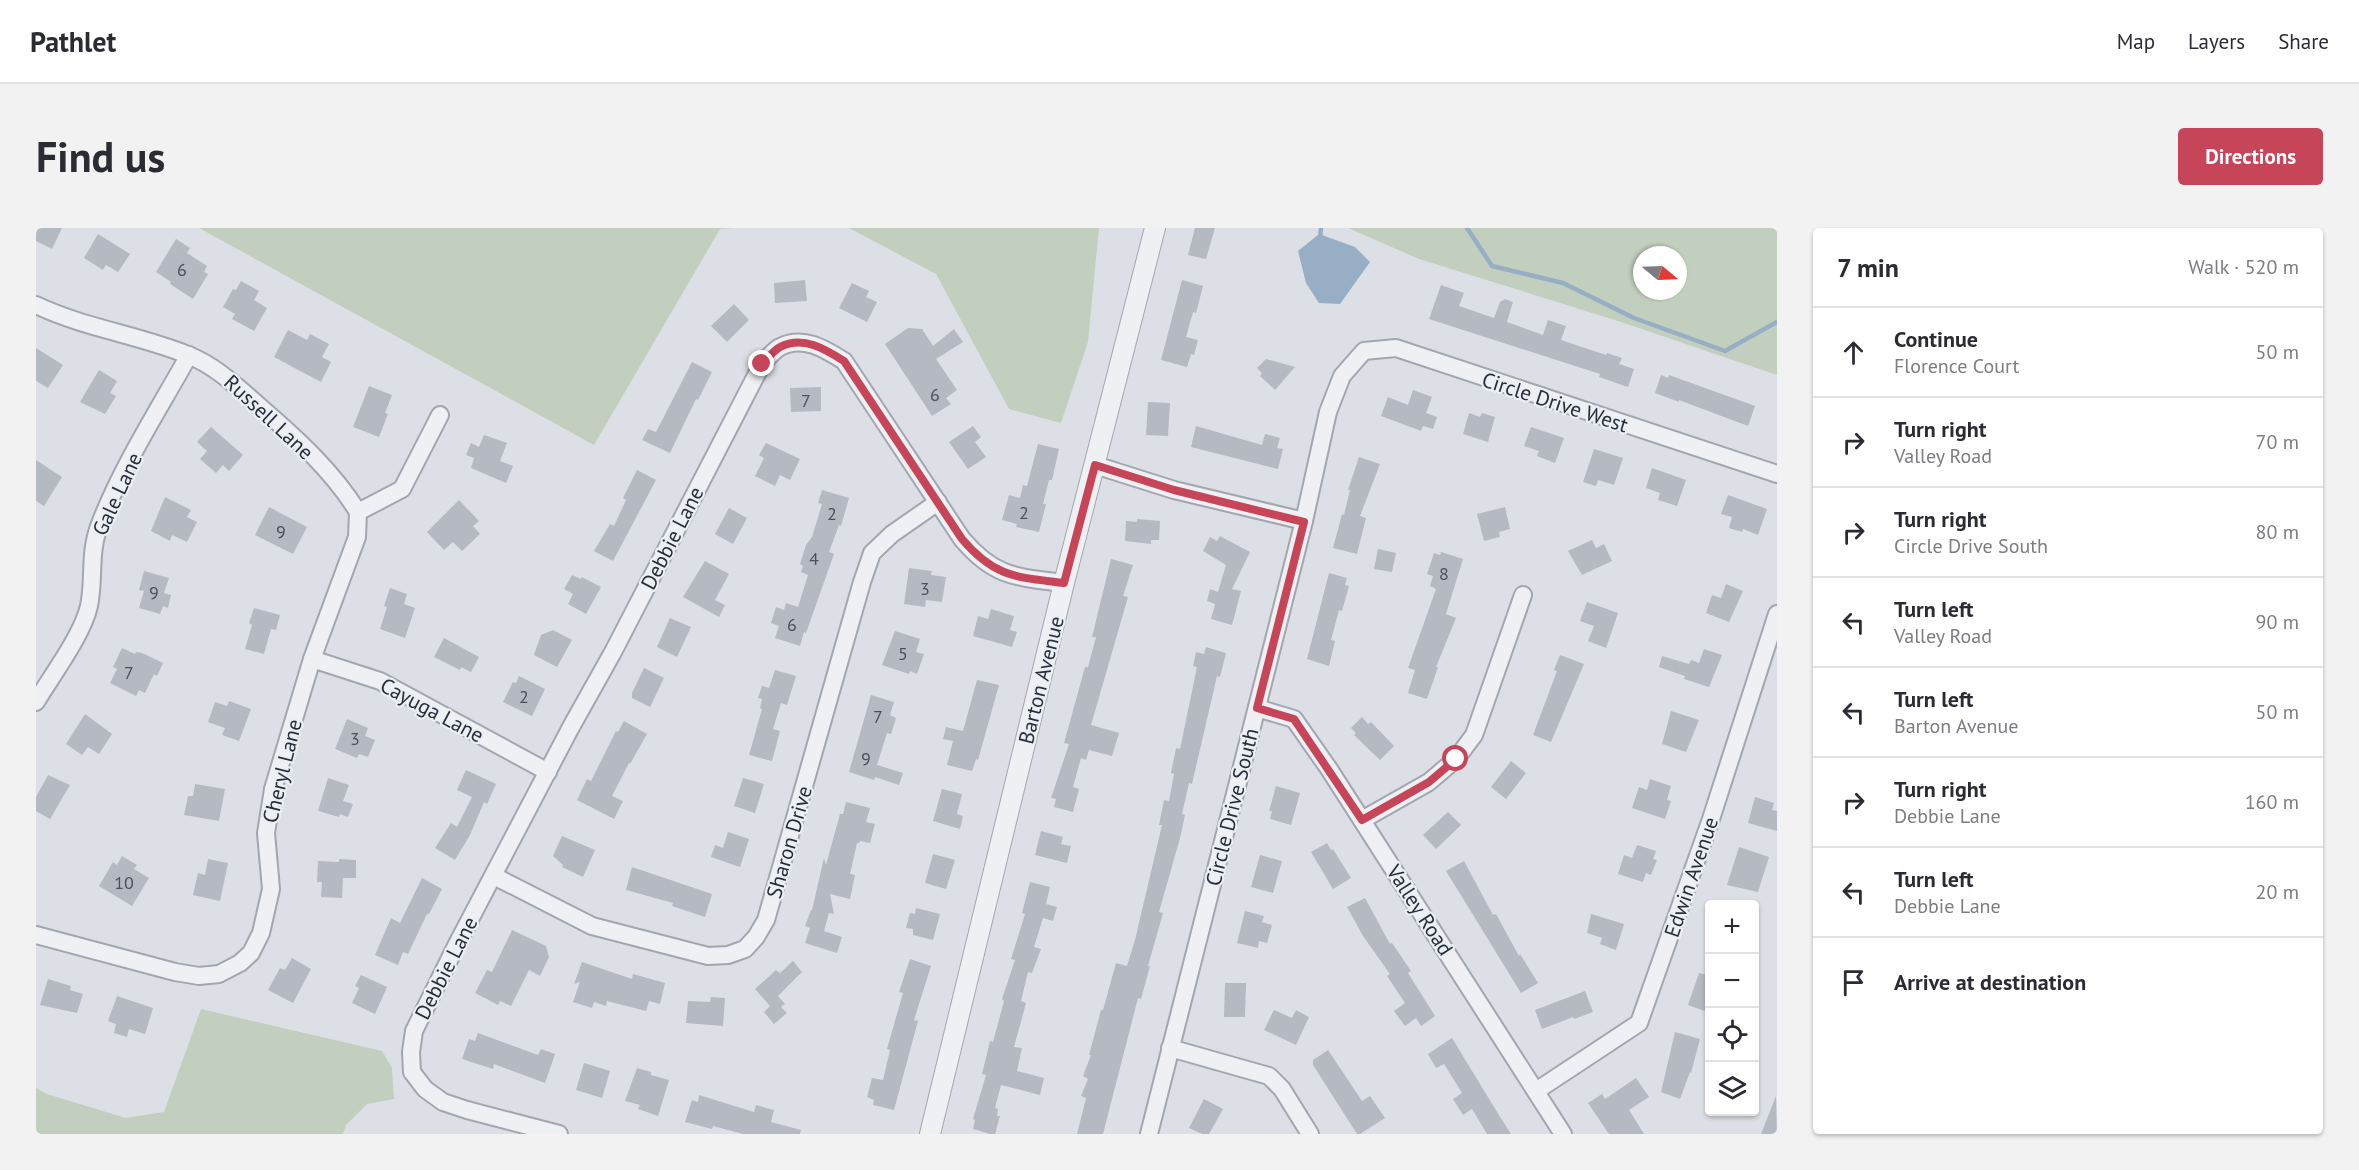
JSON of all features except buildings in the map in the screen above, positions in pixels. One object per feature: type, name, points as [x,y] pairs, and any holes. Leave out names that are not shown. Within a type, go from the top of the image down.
[{"type":"street","name":"Barton Avenue","points":[[930,1134],[1064,583],[1155,228]]},
{"type":"street","name":"Russell Lane","points":[[36,305],[52,313],[136,337],[189,356],[218,370],[290,432],[344,489],[358,512]]},
{"type":"street","name":"Debbie Lane","points":[[559,1134],[443,1102],[425,1089],[412,1072],[411,1052],[414,1031],[456,946],[613,652],[762,364],[779,347],[801,342],[823,347],[844,361],[962,539],[976,556],[1011,576],[1064,583]]},
{"type":"street","name":"Circle Drive West","points":[[1342,376],[1364,351],[1396,348],[1777,474]]},
{"type":"street","name":"Gale Lane","points":[[36,702],[81,627],[89,606],[91,562],[101,521],[125,472],[189,356]]},
{"type":"street","name":"Circle Drive South","points":[[1149,1134],[1304,522],[1328,412],[1342,376]]},
{"type":"street","points":[[358,512],[402,489],[440,415]]},
{"type":"street","points":[[1095,465],[1174,490],[1304,522]]},
{"type":"street","name":"Sharon Drive","points":[[494,876],[592,926],[708,956],[728,955],[745,949],[766,921],[872,553],[892,534],[938,502]]},
{"type":"street","name":"Cheryl Lane","points":[[36,935],[176,972],[200,976],[219,974],[240,963],[251,953],[261,933],[271,889],[267,833],[273,789],[312,659],[357,537],[358,512]]},
{"type":"street","points":[[1362,820],[1429,782],[1456,759],[1474,735],[1523,595]]},
{"type":"street","name":"Edwin Avenue","points":[[1536,1091],[1638,1023],[1711,819],[1777,614]]},
{"type":"street","name":"Cayuga Lane","points":[[312,659],[380,681],[548,772]]},
{"type":"street","name":"Valley Road","points":[[1257,708],[1294,719],[1362,820],[1563,1134]]},
{"type":"street","points":[[1170,1048],[1269,1076],[1282,1089],[1310,1134]]},
{"type":"green space","points":[[199,228],[734,228],[720,229],[594,445]]},
{"type":"green space","points":[[849,228],[1099,228],[1088,342],[1061,423],[1009,409],[936,274]]},
{"type":"green space","points":[[1348,228],[1777,228],[1777,375],[1621,322],[1419,259]]},
{"type":"green space","points":[[201,1009],[382,1051],[392,1068],[394,1099],[367,1104],[346,1125],[343,1134],[36,1134],[36,1088],[47,1094],[126,1118],[164,1112]]},
{"type":"water","points":[[1319,234],[1355,247],[1370,262],[1340,304],[1319,303],[1306,283],[1298,251]]},
{"type":"waterway","points":[[1320,238],[1321,228]]},
{"type":"waterway","points":[[1467,228],[1492,266],[1563,283],[1634,318],[1725,351],[1777,322]]},
{"type":"route","points":[[762,364],[779,347],[801,342],[823,347],[844,361],[962,539],[976,556],[1011,576],[1064,583],[1095,465],[1174,490],[1304,522],[1257,708],[1294,719],[1362,820],[1429,782],[1456,759]]}]
